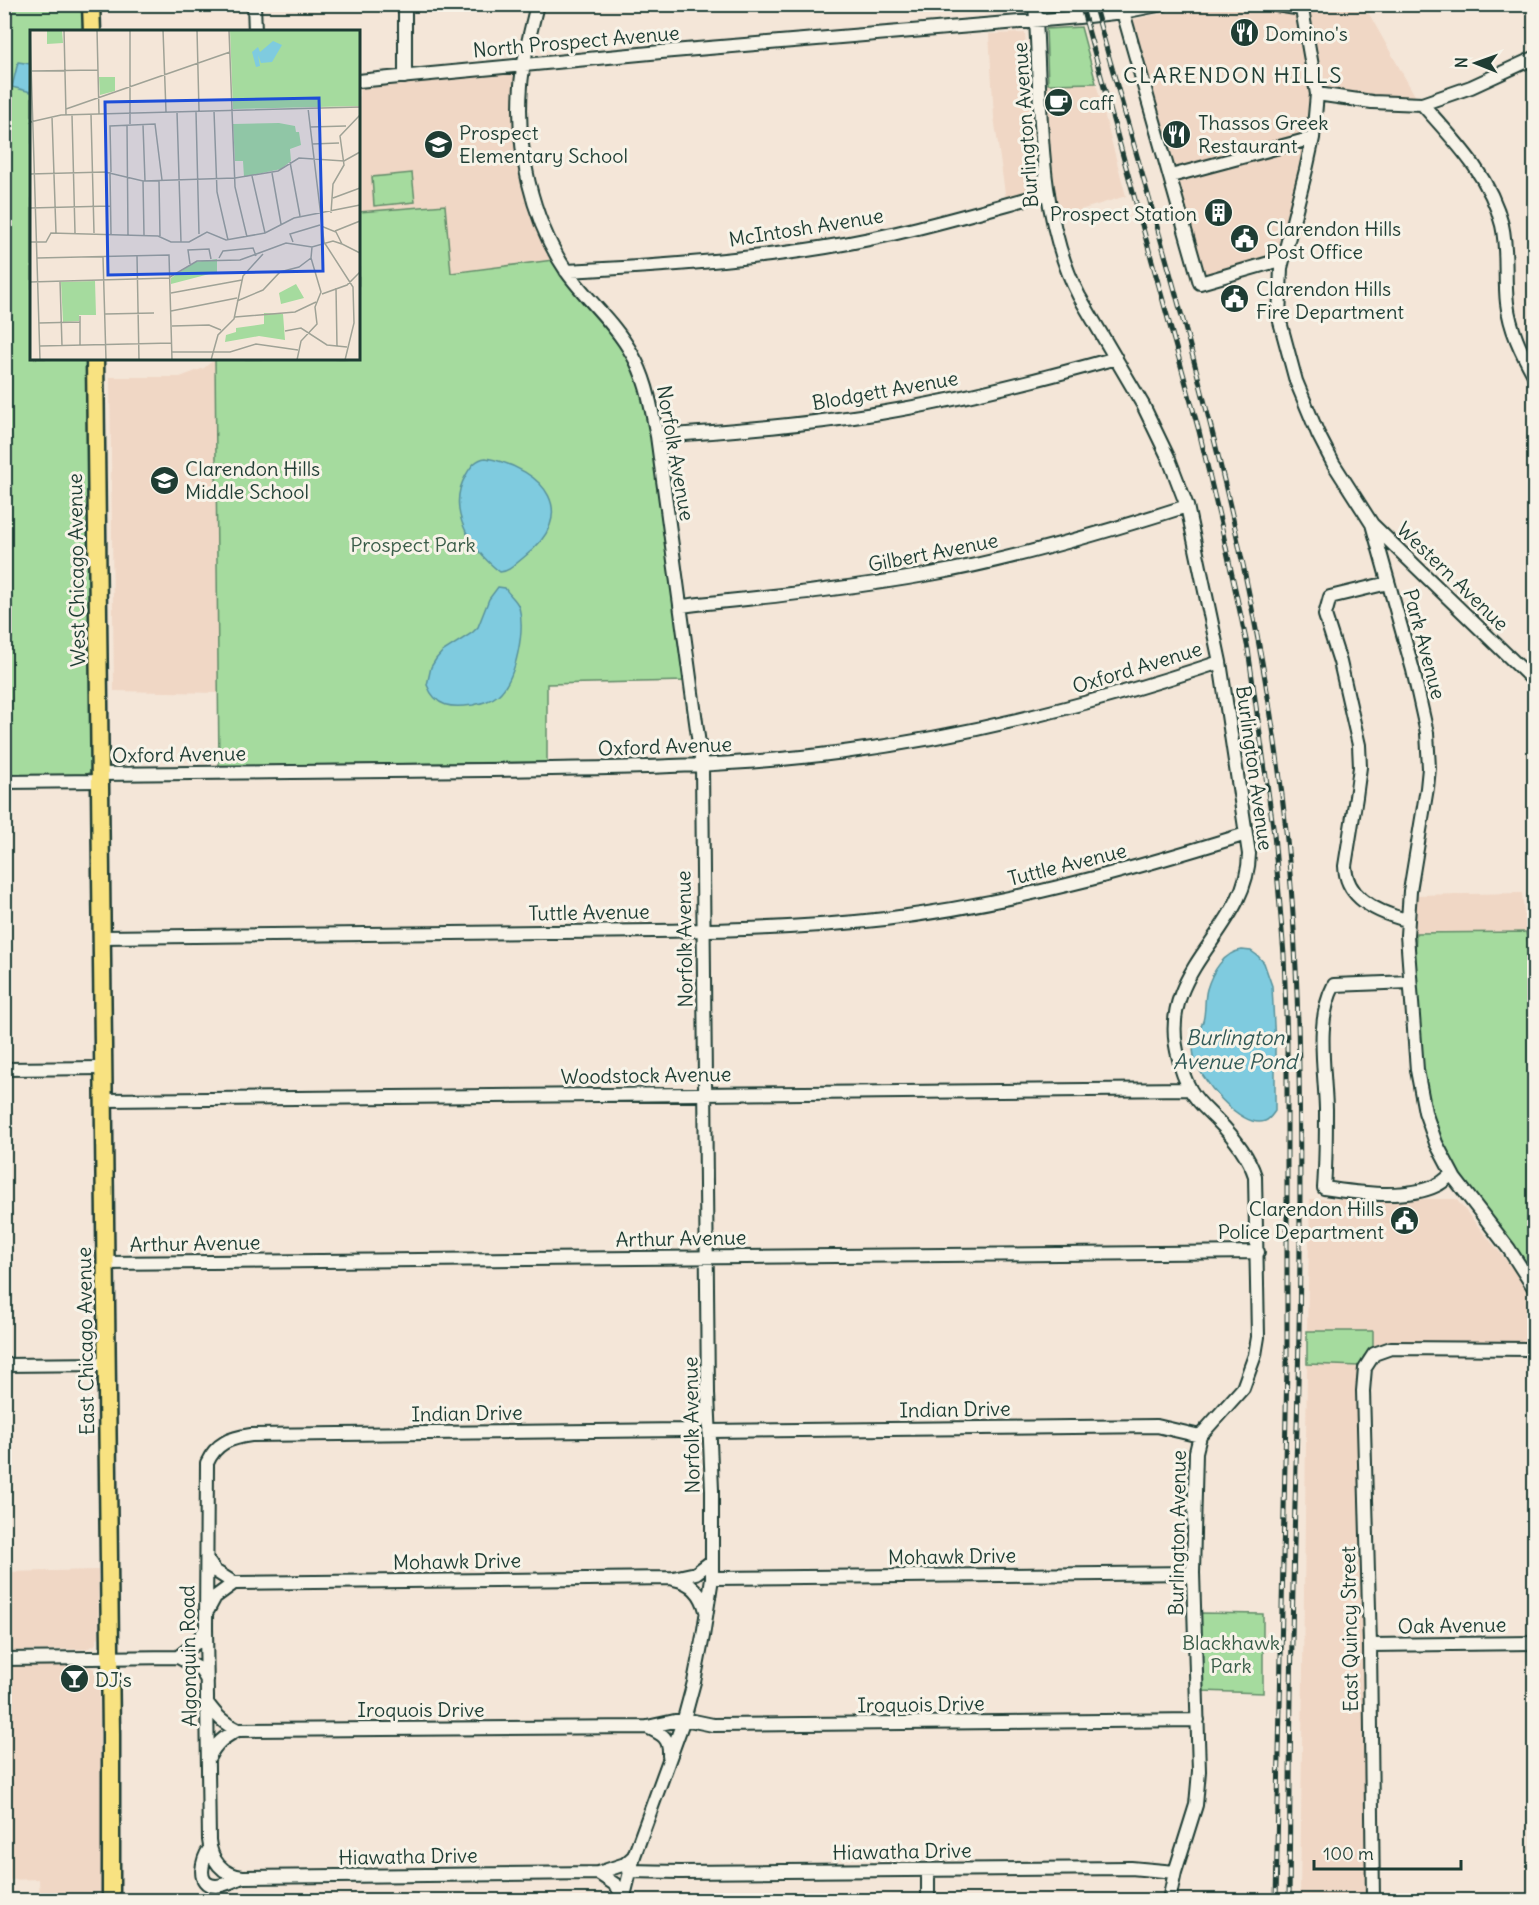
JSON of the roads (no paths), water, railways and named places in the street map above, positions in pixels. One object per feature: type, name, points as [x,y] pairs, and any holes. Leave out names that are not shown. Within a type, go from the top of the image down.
[{"type":"main road","points":[[91,4],[92,30]]},
{"type":"main road","name":"West Chicago Avenue","points":[[95,360],[99,778]]},
{"type":"main road","name":"East Chicago Avenue","points":[[99,778],[111,1900]]},
{"type":"street","points":[[254,4],[255,30]]},
{"type":"street","points":[[405,4],[405,77]]},
{"type":"street","name":"Norfolk Avenue","points":[[537,4],[521,83],[520,125],[531,192],[546,231],[566,271],[619,334],[632,353],[645,383],[657,436],[702,765],[708,1404],[712,1578],[699,1661],[684,1719],[634,1856],[624,1899]]},
{"type":"street","name":"Burlington Avenue","points":[[1035,4],[1048,193],[1057,242],[1071,282],[1157,432],[1187,506],[1220,662],[1246,834],[1248,868],[1243,888],[1188,976],[1177,1006],[1175,1044],[1190,1089],[1245,1153],[1251,1165],[1257,1190],[1258,1337],[1250,1376],[1237,1397],[1200,1436],[1196,1452],[1193,1573],[1199,1771],[1196,1805],[1175,1872],[1169,1900]]},
{"type":"street","name":"North Prospect Avenue","points":[[360,81],[1084,17],[1163,4]]},
{"type":"street","points":[[1270,4],[1302,7]]},
{"type":"street","name":"Park Avenue","points":[[1302,7],[1317,93],[1312,138],[1283,259],[1279,284],[1279,318],[1296,381],[1323,444],[1372,524],[1413,670],[1429,748],[1427,788],[1407,920],[1420,1093],[1436,1143],[1452,1174],[1509,1249],[1534,1288]]},
{"type":"street","points":[[1132,9],[1171,176],[1200,283],[1283,259]]},
{"type":"street","points":[[1317,93],[1372,102],[1422,104],[1471,87],[1534,58]]},
{"type":"street","points":[[1422,104],[1473,163],[1497,207],[1505,245],[1509,315],[1518,343],[1534,375]]},
{"type":"street","points":[[1171,176],[1312,138]]},
{"type":"street","name":"McIntosh Avenue","points":[[566,271],[671,266],[827,247],[916,228],[1048,193]]},
{"type":"street","name":"Blodgett Avenue","points":[[657,436],[773,427],[881,413],[997,390],[1116,358]]},
{"type":"street","name":"Gilbert Avenue","points":[[681,606],[839,589],[932,574],[1051,547],[1187,506]]},
{"type":"street","name":"Western Avenue","points":[[1372,524],[1534,681]]},
{"type":"street","points":[[1388,583],[1330,597],[1325,615],[1340,662],[1359,745],[1360,766],[1345,878],[1352,891],[1363,901],[1387,915],[1407,920]]},
{"type":"street","name":"Oxford Avenue","points":[[4,782],[99,778],[645,768],[843,752],[962,733],[1025,719],[1116,695],[1220,662]]},
{"type":"street","name":"Tuttle Avenue","points":[[101,937],[704,931],[830,924],[885,919],[978,904],[1097,879],[1246,834]]},
{"type":"street","points":[[1410,982],[1334,985],[1326,999],[1323,1035],[1326,1110],[1324,1188],[1358,1193],[1414,1192],[1437,1185],[1452,1174]]},
{"type":"street","points":[[4,1070],[103,1068]]},
{"type":"street","name":"Woodstock Avenue","points":[[103,1100],[1190,1089]]},
{"type":"street","name":"Arthur Avenue","points":[[105,1263],[1258,1252]]},
{"type":"street","name":"East Quincy Street","points":[[1373,1900],[1365,1368],[1370,1358],[1379,1351],[1391,1348],[1534,1348]]},
{"type":"street","points":[[4,1365],[106,1364]]},
{"type":"street","points":[[708,1404],[699,1420],[685,1430],[700,1437],[710,1449]]},
{"type":"street","name":"Indian Drive","points":[[709,1431],[1157,1426],[1200,1436]]},
{"type":"street","name":"Indian Drive","points":[[217,1447],[231,1439],[251,1435],[685,1430]]},
{"type":"street","name":"Algonquin Road","points":[[217,1447],[211,1455],[206,1471],[206,1627],[210,1848],[218,1865]]},
{"type":"street","points":[[207,1560],[215,1571],[234,1583],[215,1597],[207,1613]]},
{"type":"street","name":"Mohawk Drive","points":[[234,1583],[673,1578],[696,1573],[712,1561]]},
{"type":"street","name":"Mohawk Drive","points":[[712,1578],[1193,1573]]},
{"type":"street","points":[[673,1578],[683,1581],[700,1595],[707,1613]]},
{"type":"street","points":[[178,1657],[197,1642],[206,1627]]},
{"type":"street","name":"Oak Avenue","points":[[1370,1645],[1534,1643]]},
{"type":"street","points":[[4,1659],[178,1657],[200,1669],[207,1680]]},
{"type":"street","points":[[208,1703],[227,1726],[238,1730]]},
{"type":"street","name":"Iroquois Drive","points":[[238,1730],[647,1727],[684,1719],[713,1725],[1197,1720]]},
{"type":"street","points":[[647,1727],[663,1735],[670,1746],[669,1762]]},
{"type":"street","points":[[208,1757],[216,1744],[238,1730]]},
{"type":"street","points":[[210,1848],[205,1855],[202,1867],[202,1875],[206,1882],[218,1886],[243,1877]]},
{"type":"street","name":"Hiawatha Drive","points":[[218,1865],[227,1873],[243,1877],[598,1873],[625,1864],[634,1856]]},
{"type":"street","name":"Hiawatha Drive","points":[[629,1871],[1131,1868],[1175,1872]]},
{"type":"street","points":[[928,1871],[928,1900]]},
{"type":"street","points":[[598,1873],[616,1885],[624,1899]]},
{"type":"water","points":[[18,62],[30,64],[30,92],[12,87]]},
{"type":"water","points":[[486,458],[525,472],[539,483],[548,496],[552,510],[550,525],[540,542],[512,567],[500,572],[471,541],[460,516],[460,489],[466,475],[474,464]]},
{"type":"water","points":[[498,587],[505,588],[519,607],[521,616],[518,653],[510,677],[498,695],[486,702],[473,705],[445,705],[435,698],[427,685],[431,667],[442,652],[478,627],[489,599]]},
{"type":"water","name":"Burlington Avenue Pond","points":[[1242,950],[1251,951],[1264,963],[1272,986],[1275,1111],[1265,1121],[1255,1122],[1244,1118],[1222,1100],[1203,1076],[1197,1065],[1193,1049],[1194,1040],[1203,1021],[1206,993],[1212,976],[1224,959]]},
{"type":"railway","points":[[1081,4],[1199,431],[1221,524],[1248,649],[1274,834],[1284,955],[1287,1042],[1287,1365],[1276,1900]]},
{"type":"railway","points":[[1094,4],[1179,307],[1231,511],[1253,613],[1271,717],[1285,821],[1294,924],[1300,1183],[1289,1900]]},
{"type":"place","name":"Domino's","points":[[1244,33]]},
{"type":"place","name":"caff","points":[[1058,102]]},
{"type":"place","name":"Thassos Greek Restaurant","points":[[1177,134]]},
{"type":"place","name":"Prospect Elementary School","points":[[438,144]]},
{"type":"place","name":"Prospect Station","points":[[1218,213]]},
{"type":"place","name":"Clarendon Hills Post Office","points":[[1245,239]]},
{"type":"place","name":"Clarendon Hills Fire Department","points":[[1235,299]]},
{"type":"place","name":"Clarendon Hills Middle School","points":[[164,480]]},
{"type":"place","name":"Clarendon Hills Police Department","points":[[1405,1220]]},
{"type":"place","name":"DJ's","points":[[74,1679]]},
{"type":"district","name":"CLARENDON HILLS","points":[[1233,75]]},
{"type":"park label","name":"Prospect Park","points":[[413,544]]},
{"type":"park label","name":"Blackhawk Park","points":[[1231,1654]]}]
